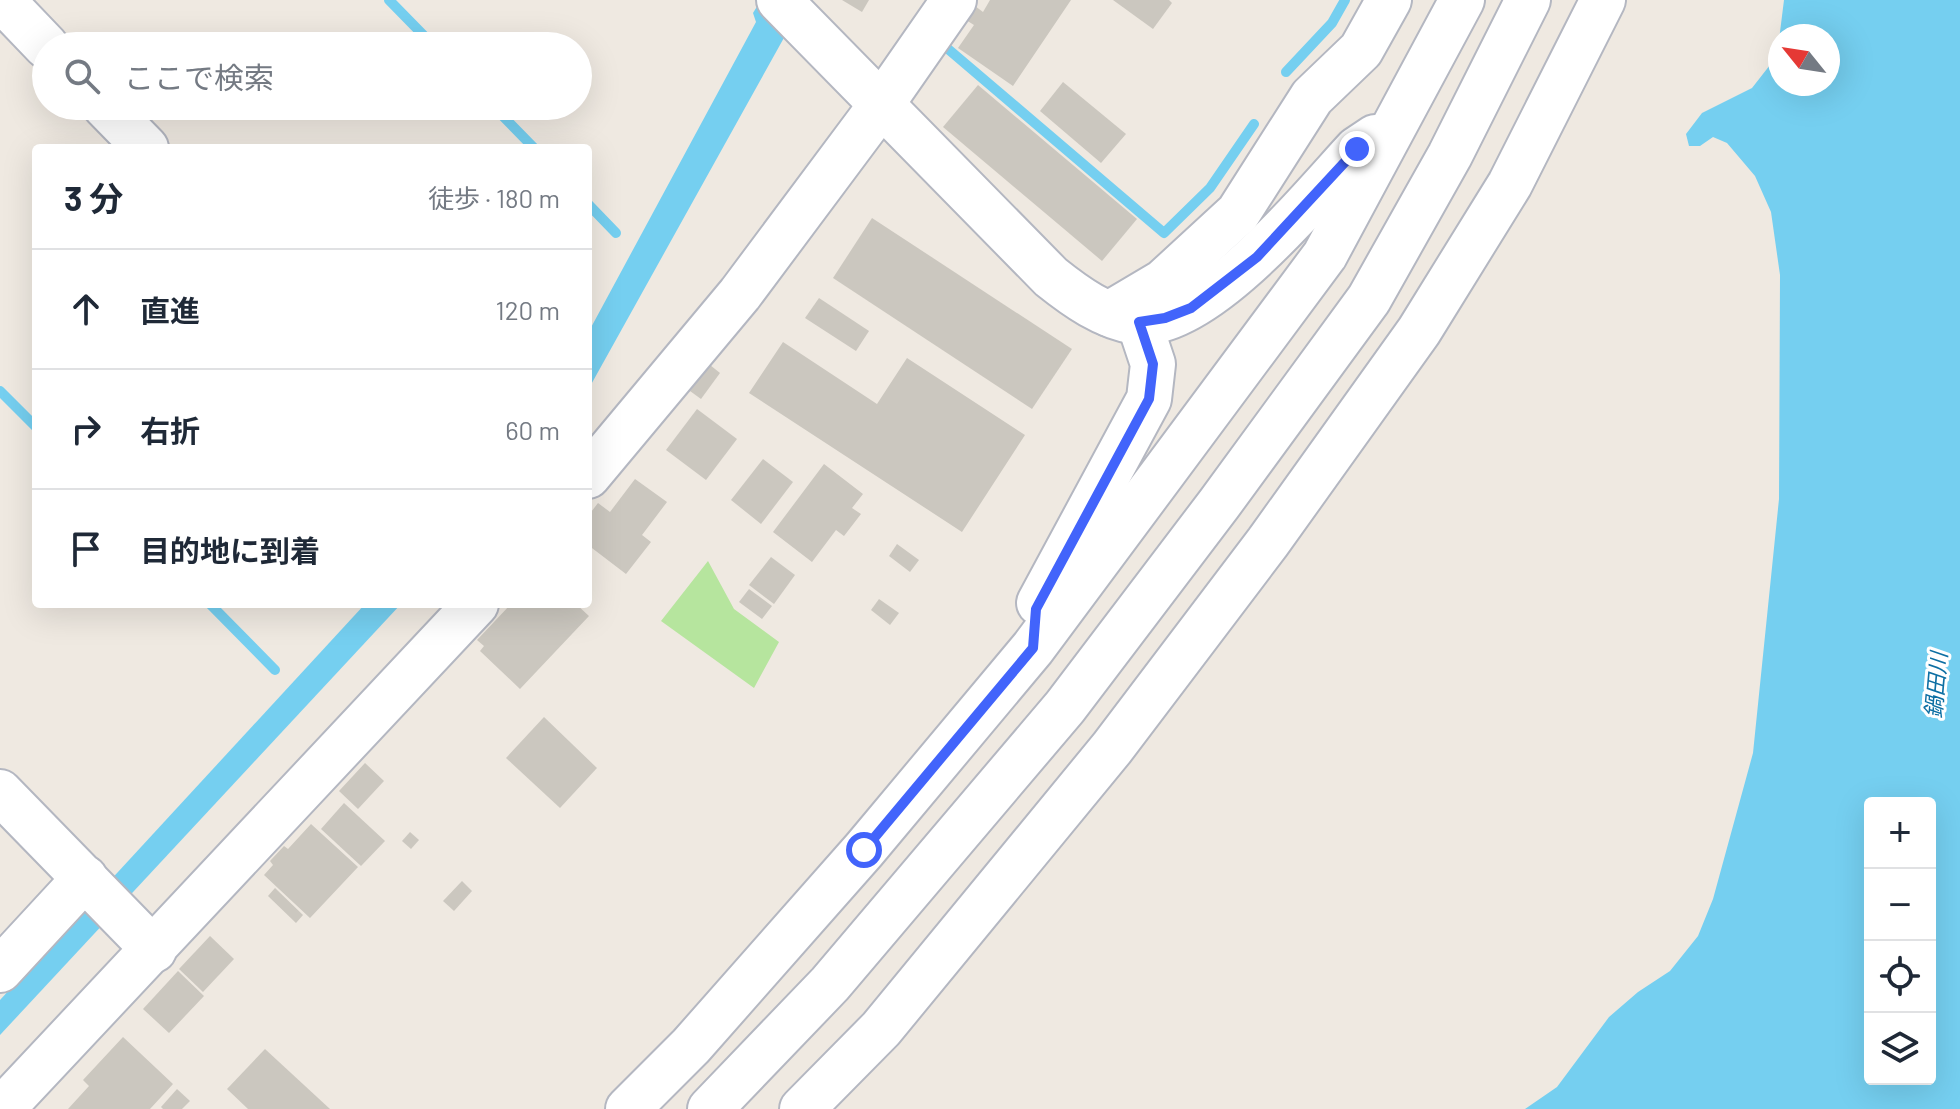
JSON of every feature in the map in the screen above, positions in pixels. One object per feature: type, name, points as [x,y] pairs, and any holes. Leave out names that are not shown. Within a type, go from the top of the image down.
[{"type":"street","points":[[2,0],[33,32]]},
{"type":"street","points":[[779,0],[1051,277],[1079,298],[1124,318],[1165,318],[1191,308],[1257,257],[1357,149],[1397,122]]},
{"type":"street","points":[[592,471],[740,294],[881,105],[954,0]]},
{"type":"street","points":[[1124,318],[1238,213],[1312,97],[1361,50],[1389,0]]},
{"type":"street","points":[[628,1109],[691,1046],[864,850],[1033,648],[1325,255],[1462,0]]},
{"type":"street","points":[[710,1109],[830,984],[1055,720],[1219,504],[1369,299],[1450,155],[1528,0]]},
{"type":"street","points":[[802,1109],[891,1016],[1112,748],[1268,542],[1419,331],[1444,291],[1510,184],[1603,0]]},
{"type":"street","points":[[119,120],[142,144]]},
{"type":"street","points":[[1033,648],[1036,609],[1149,399],[1153,364],[1124,318]]},
{"type":"street","points":[[2,1109],[142,938],[472,608]]},
{"type":"street","points":[[0,792],[142,938]]},
{"type":"street","points":[[0,970],[88,881]]},
{"type":"green space","points":[[708,561],[734,609],[779,642],[754,688],[661,621]]},
{"type":"water","points":[[761,0],[800,9],[592,383],[592,326],[756,22],[753,13]]},
{"type":"water","name":"鍋田川","points":[[1784,0],[1960,0],[1960,1109],[1525,1109],[1557,1087],[1609,1017],[1638,992],[1670,971],[1698,936],[1713,899],[1753,753],[1779,499],[1780,275],[1771,212],[1755,176],[1727,143],[1713,137],[1700,146],[1689,146],[1686,134],[1702,113],[1752,88],[1768,68],[1768,96],[1840,96],[1840,24],[1781,24]]},
{"type":"water","points":[[361,608],[397,608],[0,1035],[0,1000]]},
{"type":"building","points":[[842,0],[869,0],[862,12]]},
{"type":"building","points":[[990,0],[1071,0],[1013,86],[958,48],[974,25],[966,20],[975,6],[983,12]]},
{"type":"building","points":[[1113,0],[1169,0],[1172,3],[1153,29]]},
{"type":"building","points":[[1063,82],[1126,134],[1101,163],[1040,111]]},
{"type":"building","points":[[978,85],[1137,219],[1102,261],[943,127]]},
{"type":"building","points":[[872,218],[1072,349],[1032,409],[833,278]]},
{"type":"building","points":[[819,298],[869,331],[856,351],[805,318]]},
{"type":"building","points":[[783,342],[877,404],[907,358],[1025,435],[962,532],[749,393]]},
{"type":"building","points":[[710,365],[720,373],[701,399],[690,391]]},
{"type":"building","points":[[697,409],[737,439],[706,480],[666,450]]},
{"type":"building","points":[[763,459],[793,482],[761,524],[731,500]]},
{"type":"building","points":[[824,464],[863,494],[852,508],[861,514],[844,536],[836,530],[812,562],[773,532]]},
{"type":"building","points":[[635,479],[667,502],[642,535],[651,542],[626,574],[592,548],[592,511],[598,503],[610,512]]},
{"type":"building","points":[[897,544],[919,560],[910,572],[889,556]]},
{"type":"building","points":[[771,557],[795,575],[774,604],[749,585]]},
{"type":"building","points":[[749,589],[772,606],[762,619],[739,602]]},
{"type":"building","points":[[879,599],[899,613],[890,625],[871,610]]},
{"type":"building","points":[[507,608],[580,608],[589,616],[520,689],[480,651],[484,646],[477,640]]},
{"type":"building","points":[[544,717],[597,768],[560,808],[506,758]]},
{"type":"building","points":[[365,763],[384,781],[358,809],[339,791]]},
{"type":"building","points":[[344,803],[385,841],[361,866],[321,829]]},
{"type":"building","points":[[311,824],[358,867],[310,918],[264,875],[273,865],[270,861],[284,846],[288,849]]},
{"type":"building","points":[[410,832],[419,840],[411,849],[402,841]]},
{"type":"building","points":[[462,881],[472,891],[454,911],[443,901]]},
{"type":"building","points":[[275,888],[303,915],[296,923],[268,896]]},
{"type":"building","points":[[210,936],[234,959],[203,992],[179,969]]},
{"type":"building","points":[[178,971],[204,996],[169,1033],[143,1009]]},
{"type":"building","points":[[123,1037],[173,1084],[150,1109],[68,1109],[89,1086],[83,1080]]},
{"type":"building","points":[[265,1049],[330,1109],[248,1109],[227,1089]]},
{"type":"building","points":[[177,1089],[190,1101],[182,1109],[163,1109],[161,1107]]},
{"type":"waterway","points":[[389,0],[420,32]]},
{"type":"waterway","points":[[1286,72],[1332,23],[1345,0]]},
{"type":"waterway","points":[[948,49],[1164,233],[1210,188],[1254,124]]},
{"type":"waterway","points":[[507,120],[530,144]]},
{"type":"waterway","points":[[592,208],[616,233]]},
{"type":"waterway","points":[[0,391],[32,423]]},
{"type":"waterway","points":[[214,608],[275,670]]},
{"type":"route","points":[[864,850],[1033,648],[1036,609],[1149,399],[1153,364],[1139,322],[1165,318],[1191,308],[1257,257],[1357,149]]}]
